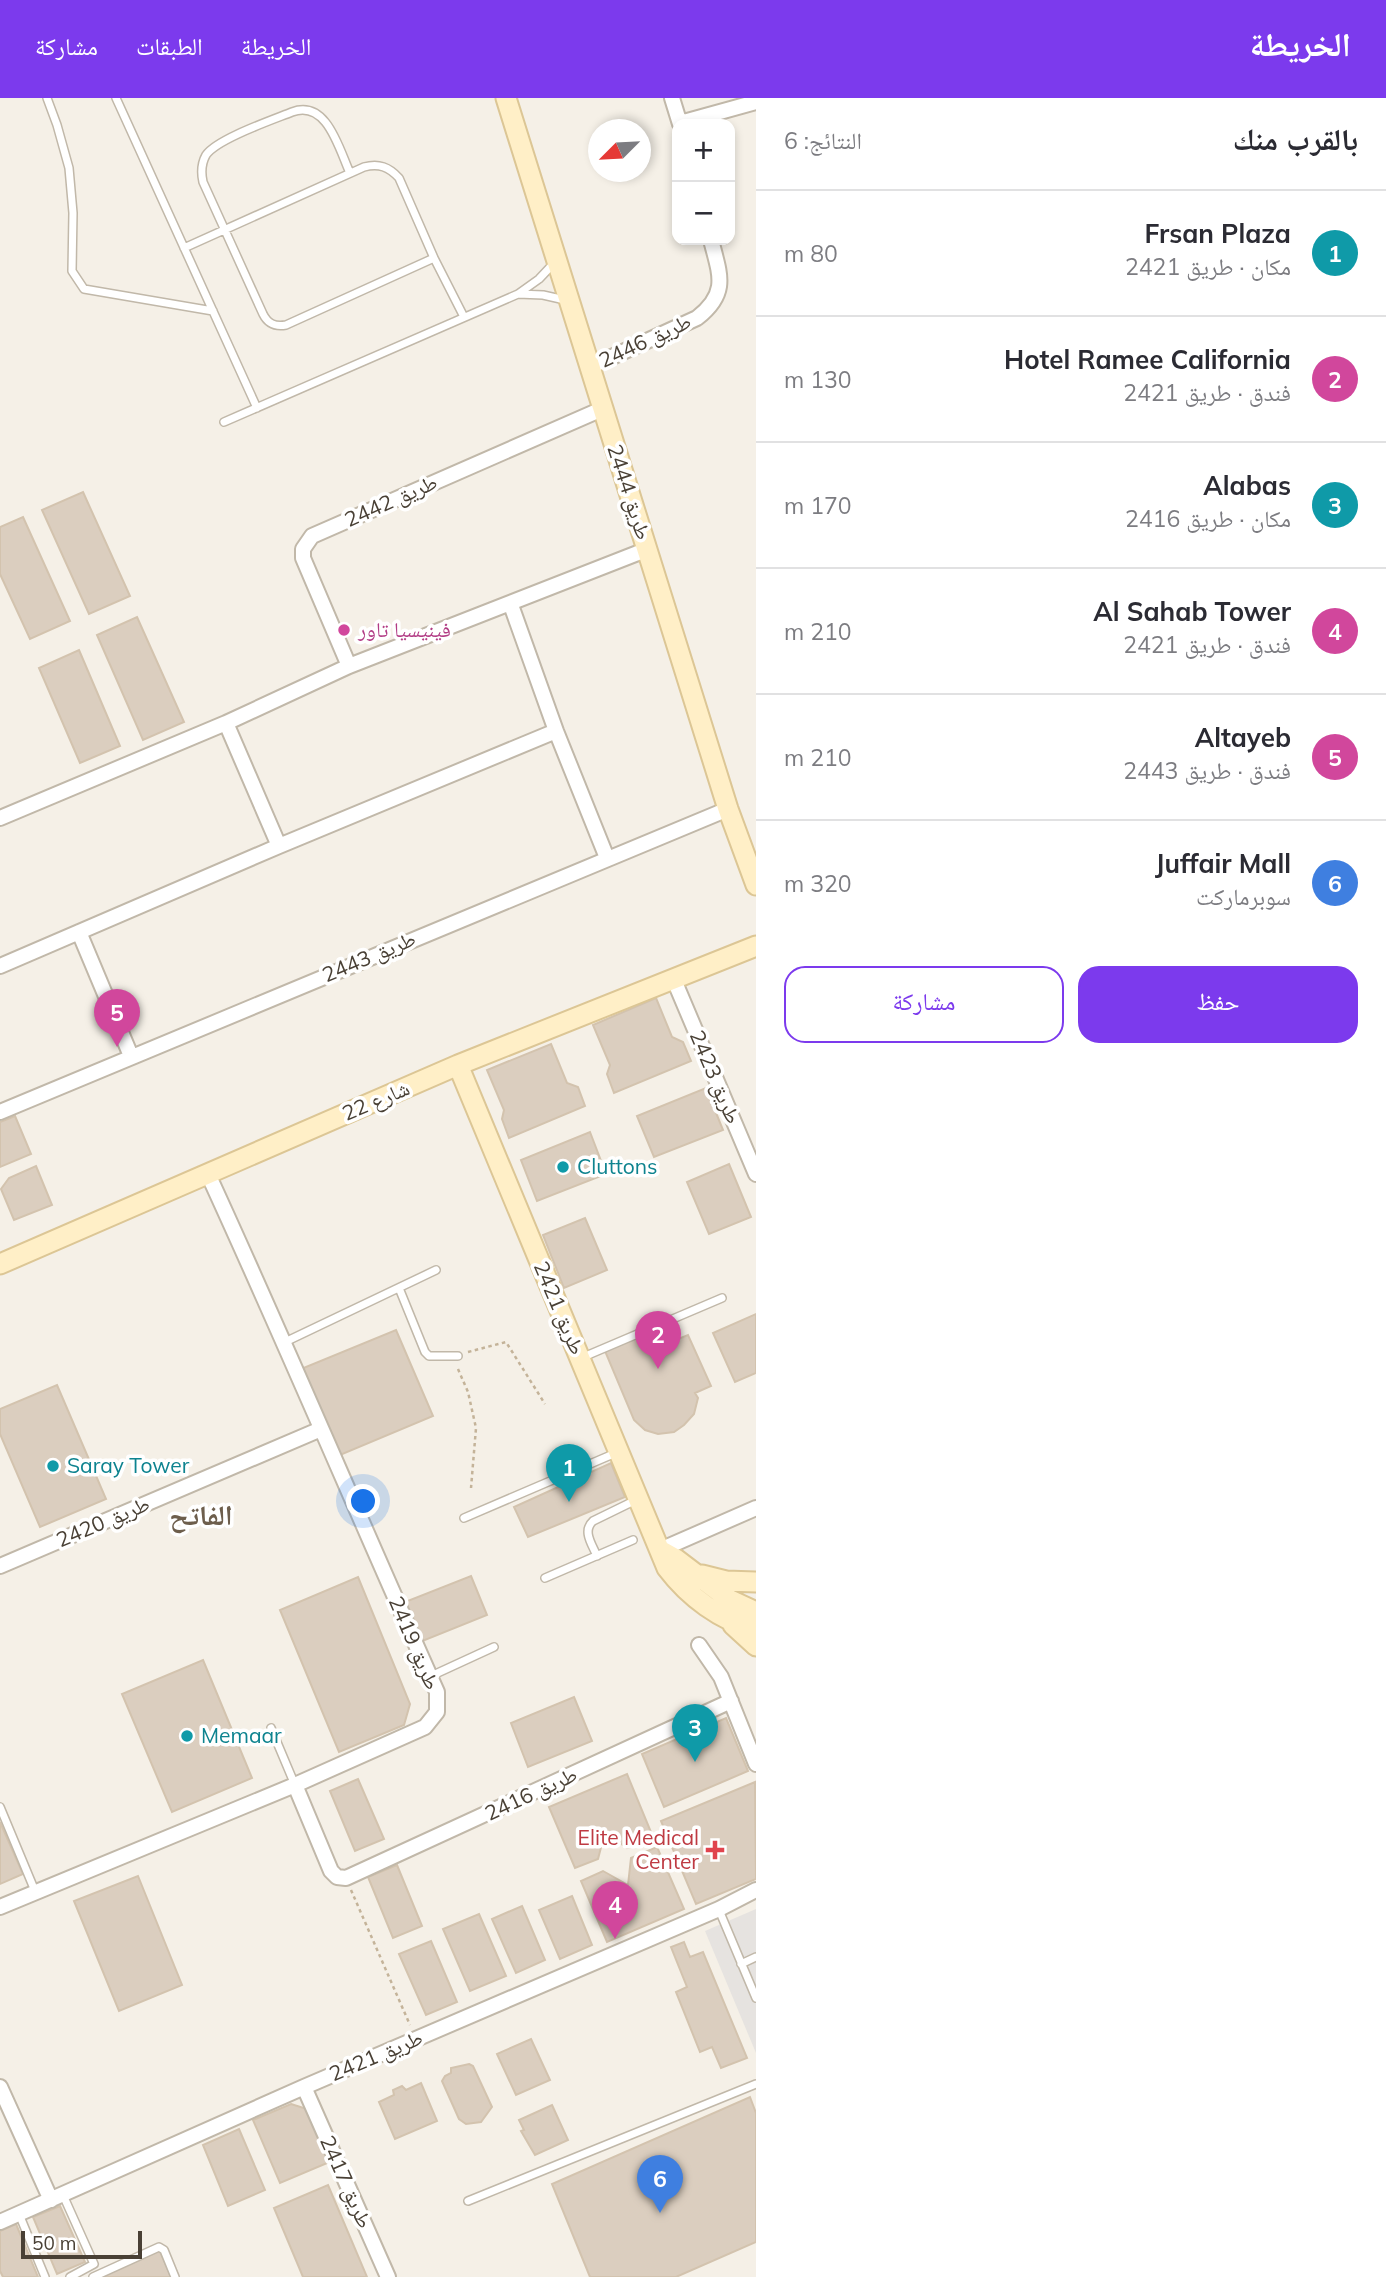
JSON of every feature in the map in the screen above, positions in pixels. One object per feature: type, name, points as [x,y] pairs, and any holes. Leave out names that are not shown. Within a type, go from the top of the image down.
[{"type":"street","name":"طريق 2444","points":[[506,98],[728,809],[756,885]]},
{"type":"street","points":[[672,98],[678,119]]},
{"type":"street","points":[[697,119],[756,102]]},
{"type":"street","name":"طريق 2446","points":[[590,367],[697,317],[710,308],[719,293],[720,279],[712,245]]},
{"type":"street","name":"طريق 2442","points":[[349,666],[303,558],[303,549],[312,536],[602,409]]},
{"type":"street","points":[[0,818],[226,723],[349,666],[511,605],[648,549]]},
{"type":"street","points":[[511,605],[556,731],[607,858]]},
{"type":"street","points":[[226,723],[279,846]]},
{"type":"street","points":[[0,966],[556,731]]},
{"type":"street","name":"طريق 2443","points":[[0,1112],[728,809]]},
{"type":"street","points":[[79,932],[131,1056]]},
{"type":"street","name":"شارع 22","points":[[2,1258],[208,1174],[458,1065],[756,946]]},
{"type":"street","name":"طريق 2423","points":[[674,980],[756,1174]]},
{"type":"street","name":"طريق 2421","points":[[458,1065],[557,1287],[580,1358],[667,1568],[679,1584],[726,1619],[756,1630]]},
{"type":"street","name":"طريق 2419","points":[[0,1907],[295,1785],[425,1727],[437,1713],[437,1692],[331,1443],[321,1429],[307,1387],[208,1174]]},
{"type":"street","name":"طريق 2420","points":[[0,1566],[321,1429]]},
{"type":"street","points":[[660,1550],[756,1508]]},
{"type":"street","points":[[660,1550],[730,1600],[756,1612]]},
{"type":"street","points":[[689,1570],[726,1581],[756,1581]]},
{"type":"street","points":[[726,1619],[756,1646]]},
{"type":"street","points":[[699,1645],[715,1665],[756,1764]]},
{"type":"street","name":"طريق 2416","points":[[346,1878],[731,1701]]},
{"type":"street","points":[[295,1785],[331,1871],[337,1877],[346,1878]]},
{"type":"street","name":"طريق 2421","points":[[0,2222],[755,1892]]},
{"type":"street","points":[[0,2087],[57,2198]]},
{"type":"street","name":"طريق 2417","points":[[304,2087],[388,2277]]},
{"type":"lane","points":[[47,98],[69,168],[73,213],[71,264],[78,283],[84,289],[213,312]]},
{"type":"lane","points":[[116,98],[257,408]]},
{"type":"lane","points":[[350,173],[326,122],[311,110],[292,112],[218,144],[204,160],[201,175],[266,319],[275,326],[286,325],[435,258]]},
{"type":"lane","points":[[184,248],[350,173],[380,165],[394,172],[399,178],[464,317]]},
{"type":"lane","points":[[224,422],[518,293],[539,279],[556,261]]},
{"type":"lane","points":[[518,293],[568,301]]},
{"type":"lane","points":[[285,1342],[436,1270]]},
{"type":"lane","points":[[398,1288],[425,1352],[429,1356],[457,1356]]},
{"type":"lane","points":[[580,1358],[722,1298]]},
{"type":"lane","points":[[464,1518],[619,1452]]},
{"type":"lane","points":[[597,1556],[587,1533],[588,1526],[638,1498]]},
{"type":"lane","points":[[545,1578],[633,1540]]},
{"type":"lane","points":[[430,1676],[494,1647]]},
{"type":"lane","points":[[271,1728],[295,1785]]},
{"type":"lane","points":[[0,1807],[35,1891]]},
{"type":"lane","points":[[719,1909],[756,1998]]},
{"type":"lane","points":[[741,1964],[756,1957]]},
{"type":"lane","points":[[468,2200],[756,2084]]},
{"type":"lane","points":[[57,2198],[94,2264],[70,2277]]},
{"type":"lane","points":[[19,2214],[45,2277]]},
{"type":"lane","points":[[93,2277],[159,2247],[163,2250],[175,2277]]},
{"type":"path","points":[[471,1488],[476,1428],[468,1392],[457,1367],[457,1356],[506,1342],[545,1404]]},
{"type":"path","points":[[346,1878],[416,2039]]},
{"type":"shaded area","points":[[756,1909],[756,2053],[705,1931]]},
{"type":"building","points":[[83,492],[130,596],[89,614],[42,510]]},
{"type":"building","points":[[23,517],[70,621],[30,639],[0,574],[0,527]]},
{"type":"building","points":[[137,617],[184,722],[143,740],[97,635]]},
{"type":"building","points":[[79,650],[120,746],[80,763],[39,668]]},
{"type":"building","points":[[656,998],[672,1037],[683,1042],[691,1061],[614,1093],[607,1074],[610,1065],[593,1025]]},
{"type":"building","points":[[551,1044],[567,1083],[578,1087],[585,1106],[509,1138],[502,1119],[504,1110],[487,1070]]},
{"type":"building","points":[[706,1088],[723,1130],[654,1157],[637,1116]]},
{"type":"building","points":[[15,1116],[31,1154],[0,1167],[0,1122]]},
{"type":"building","name":"Cluttons","points":[[590,1132],[606,1174],[537,1201],[521,1160]]},
{"type":"building","points":[[729,1164],[751,1217],[709,1234],[687,1182]]},
{"type":"building","points":[[36,1166],[52,1205],[14,1220],[1,1189],[9,1178]]},
{"type":"building","points":[[585,1218],[607,1270],[564,1288],[543,1235]]},
{"type":"building","points":[[756,1314],[756,1373],[735,1382],[713,1333]]},
{"type":"building","points":[[663,1326],[671,1342],[688,1335],[711,1386],[695,1393],[698,1398],[694,1414],[684,1425],[674,1432],[658,1434],[645,1430],[634,1420],[605,1351]]},
{"type":"building","points":[[396,1330],[433,1416],[340,1455],[301,1369]]},
{"type":"building","name":"Saray Tower","points":[[57,1385],[106,1499],[40,1527],[0,1434],[0,1409]]},
{"type":"building","points":[[611,1463],[625,1497],[528,1537],[514,1507]]},
{"type":"building","points":[[471,1576],[487,1615],[420,1642],[405,1602]]},
{"type":"building","points":[[358,1577],[410,1704],[404,1725],[339,1752],[280,1610]]},
{"type":"building","name":"Memaar","points":[[203,1660],[252,1778],[172,1812],[122,1694]]},
{"type":"building","points":[[574,1697],[592,1741],[528,1767],[511,1723]]},
{"type":"building","points":[[726,1718],[748,1771],[664,1807],[642,1754]]},
{"type":"building","points":[[627,1774],[653,1837],[627,1848],[605,1832],[598,1859],[575,1868],[549,1807]]},
{"type":"building","points":[[358,1779],[384,1839],[355,1851],[330,1791]]},
{"type":"building","name":"Elite Medical Center","points":[[755,1782],[756,1879],[696,1904],[661,1821]]},
{"type":"building","points":[[0,1822],[23,1874],[0,1884]]},
{"type":"building","points":[[657,1847],[684,1909],[607,1942],[581,1881],[603,1871],[628,1885],[631,1858]]},
{"type":"building","points":[[397,1865],[422,1926],[393,1938],[368,1877]]},
{"type":"building","points":[[138,1876],[182,1985],[119,2011],[74,1901]]},
{"type":"building","points":[[572,1896],[592,1945],[560,1959],[539,1910]]},
{"type":"building","points":[[522,1906],[545,1960],[516,1973],[492,1919]]},
{"type":"building","points":[[479,1914],[506,1976],[470,1991],[443,1929]]},
{"type":"building","points":[[431,1941],[457,2002],[426,2015],[399,1954]]},
{"type":"building","points":[[684,1942],[690,1957],[703,1952],[747,2058],[721,2068],[712,2047],[700,2052],[676,1992],[687,1987],[671,1947]]},
{"type":"building","points":[[531,2039],[550,2080],[516,2095],[497,2054]]},
{"type":"building","points":[[469,2064],[473,2066],[492,2107],[481,2122],[466,2124],[459,2119],[442,2081],[451,2073],[451,2068]]},
{"type":"building","points":[[421,2083],[437,2121],[395,2139],[379,2102],[394,2095],[393,2090],[402,2086],[406,2090]]},
{"type":"building","points":[[750,2097],[756,2113],[756,2242],[676,2277],[590,2277],[552,2184]]},
{"type":"building","points":[[291,2104],[310,2110],[332,2161],[280,2183],[253,2120]]},
{"type":"building","points":[[552,2105],[568,2140],[535,2155],[521,2131],[524,2130],[519,2120]]},
{"type":"building","points":[[239,2129],[265,2190],[228,2206],[203,2145]]},
{"type":"building","points":[[328,2185],[367,2277],[303,2277],[274,2208]]},
{"type":"building","points":[[60,2206],[85,2262],[57,2274],[33,2217]]},
{"type":"building","points":[[16,2224],[38,2277],[3,2277],[0,2271],[0,2231]]},
{"type":"building","points":[[159,2249],[171,2277],[97,2277]]},
{"type":"place","name":"فينيسيا تاور","points":[[344,630]]},
{"type":"place","name":"Altayeb","points":[[117,1047]]},
{"type":"place","name":"Cluttons","points":[[563,1167]]},
{"type":"place","name":"Hotel Ramee California","points":[[658,1369]]},
{"type":"place","name":"Saray Tower","points":[[53,1466]]},
{"type":"place","name":"Frsan Plaza","points":[[569,1502]]},
{"type":"place","name":"Memaar","points":[[187,1736]]},
{"type":"place","name":"Alabas","points":[[695,1762]]},
{"type":"place","name":"Elite Medical Center","points":[[715,1850]]},
{"type":"place","name":"Al Sahab Tower","points":[[615,1939]]},
{"type":"place","name":"Juffair Mall","points":[[660,2213]]},
{"type":"district","name":"الفاتح","points":[[201,1515]]}]
